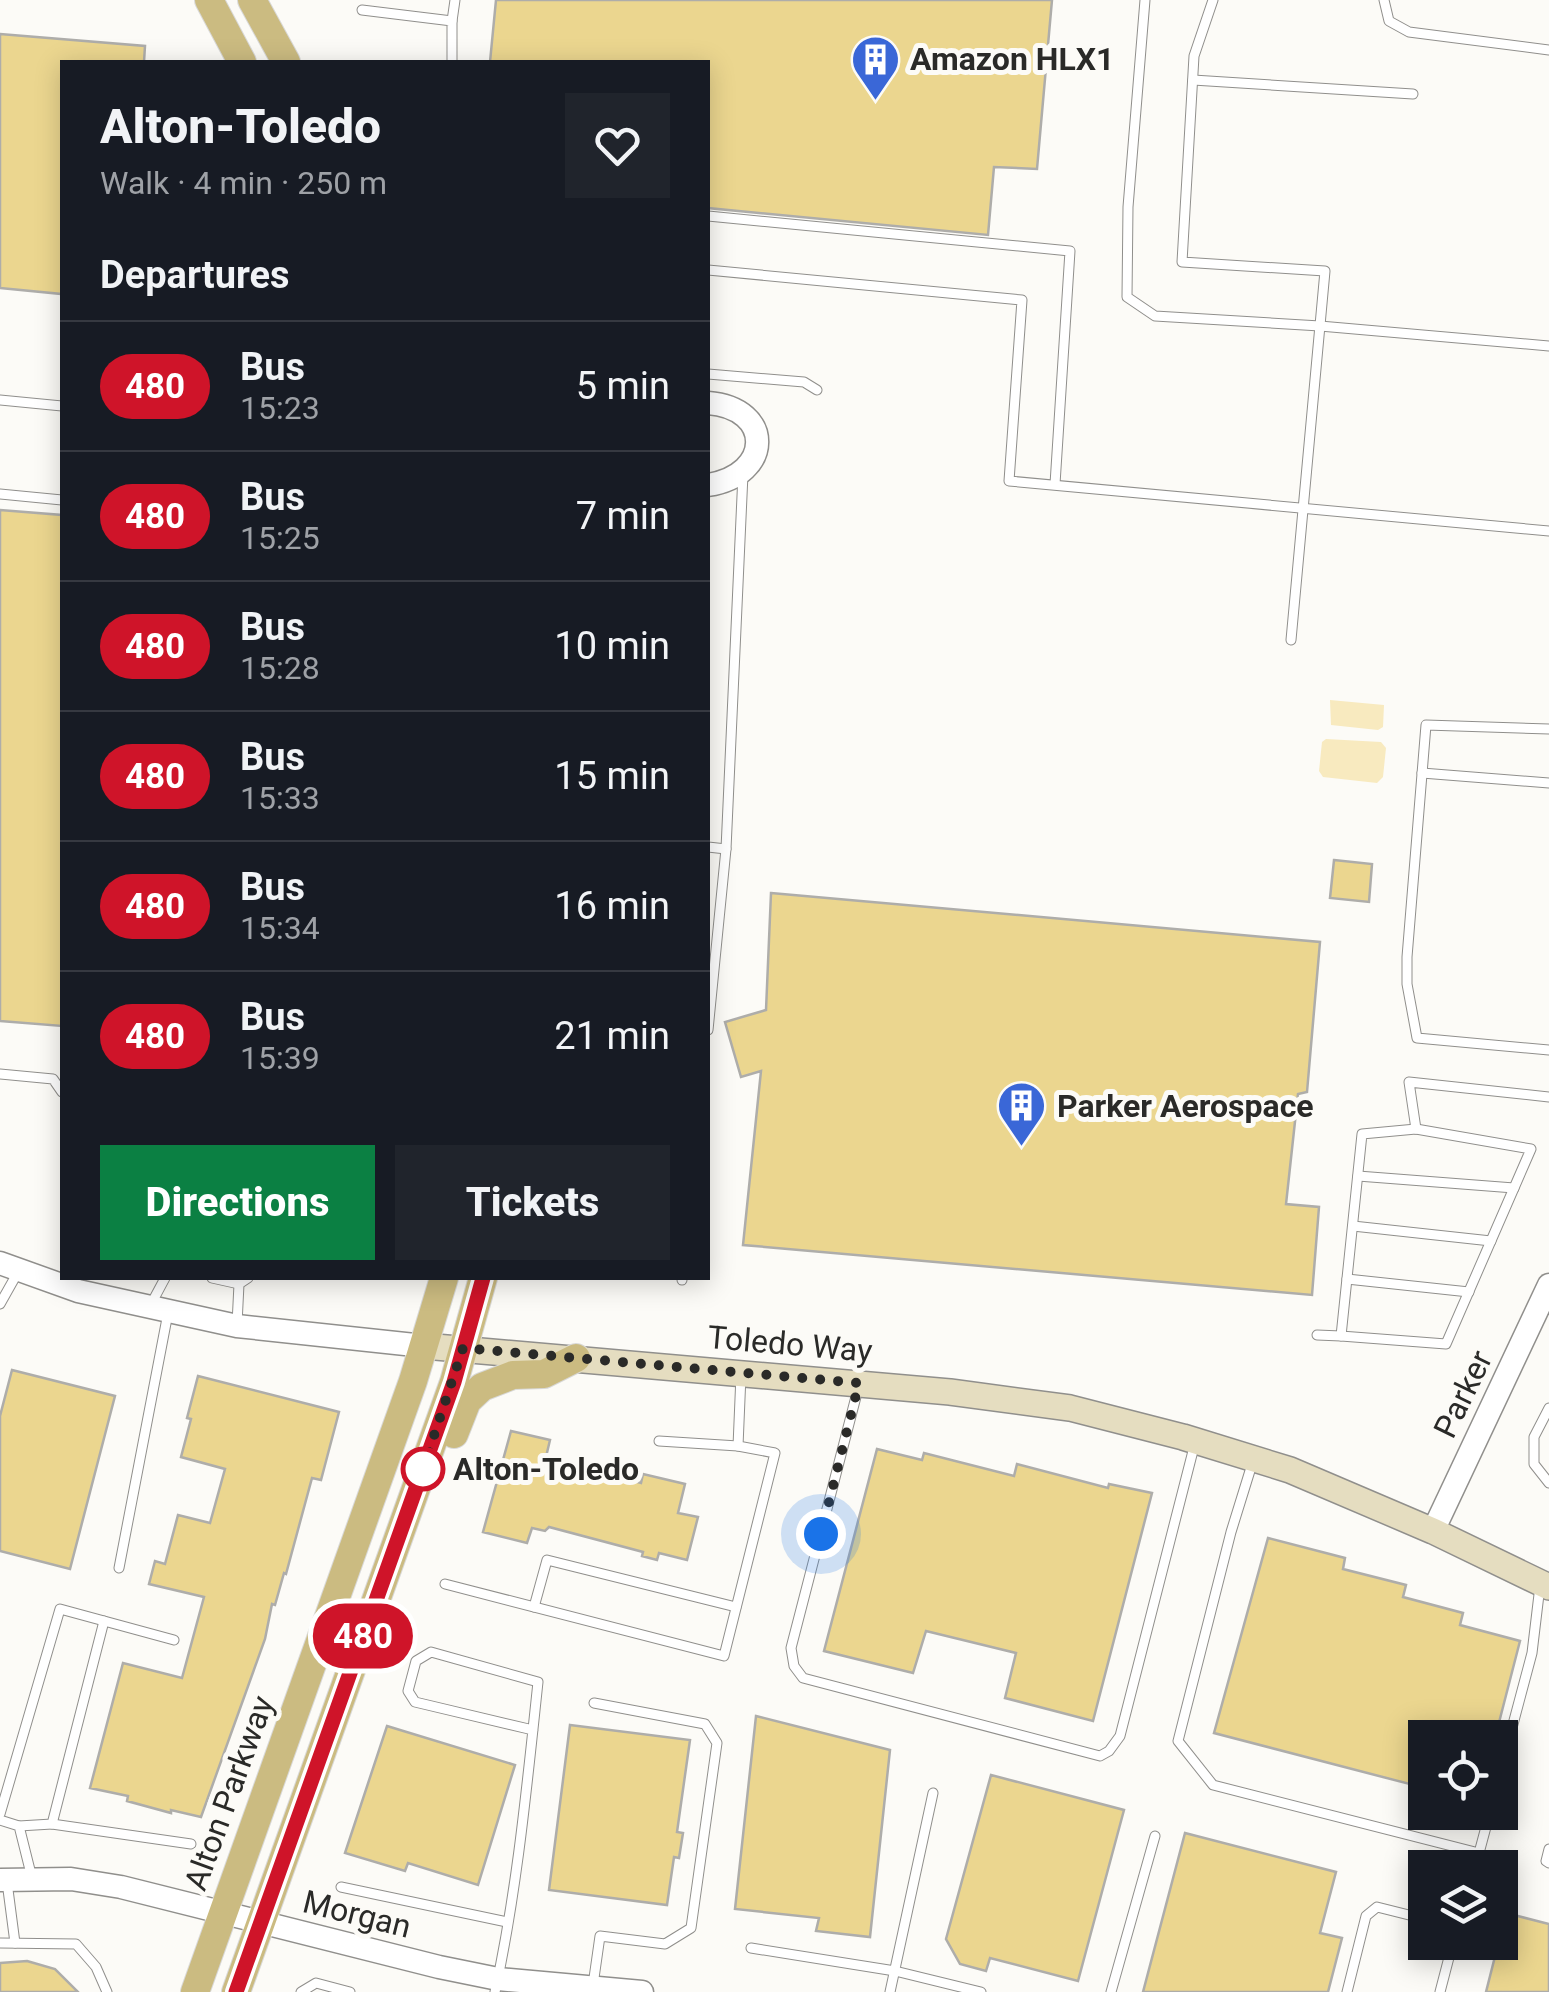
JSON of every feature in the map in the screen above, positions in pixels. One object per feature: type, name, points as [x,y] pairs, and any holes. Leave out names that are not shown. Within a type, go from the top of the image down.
[{"type":"main road","points":[[209,0],[241,60]]},
{"type":"main road","points":[[252,0],[285,60]]},
{"type":"main road","name":"Alton Parkway","points":[[194,1992],[424,1346],[443,1280]]},
{"type":"main road","points":[[236,1992],[401,1530],[482,1280]]},
{"type":"main road","name":"Toledo Way","points":[[424,1346],[1025,1400],[1196,1441],[1290,1470],[1433,1531],[1545,1585]]},
{"type":"main road","points":[[401,1530],[425,1508],[467,1401],[482,1386],[513,1375],[544,1374],[576,1358]]},
{"type":"street","points":[[710,403],[733,408],[747,416],[756,430],[754,458],[743,474],[710,485]]},
{"type":"street","name":"Toledo Way","points":[[10,1266],[78,1291],[158,1311],[237,1326],[424,1346]]},
{"type":"street","name":"Parker","points":[[1433,1531],[1543,1318],[1549,1285]]},
{"type":"street","name":"Morgan","points":[[4,1880],[71,1879],[120,1887],[497,1986],[642,1992]]},
{"type":"lane","points":[[452,60],[455,0]]},
{"type":"lane","points":[[1144,0],[1128,207],[1127,297],[1155,316],[1549,346]]},
{"type":"lane","points":[[1213,0],[1194,56],[1182,262],[1325,271],[1291,640]]},
{"type":"lane","points":[[1384,0],[1389,21],[1408,32],[1549,50]]},
{"type":"lane","points":[[362,10],[452,21]]},
{"type":"lane","points":[[1193,80],[1413,94]]},
{"type":"lane","points":[[710,216],[1070,251],[1054,484]]},
{"type":"lane","points":[[710,270],[1022,300],[1009,481],[1549,530]]},
{"type":"lane","points":[[710,374],[804,382],[817,390]]},
{"type":"lane","points":[[0,400],[60,406]]},
{"type":"lane","points":[[710,1010],[726,849],[743,474]]},
{"type":"lane","points":[[0,494],[60,500]]},
{"type":"lane","points":[[1549,729],[1426,725],[1407,957],[1407,984],[1418,1038],[1549,1050]]},
{"type":"lane","points":[[1422,773],[1549,783]]},
{"type":"lane","points":[[710,847],[726,849]]},
{"type":"lane","points":[[0,1074],[53,1079],[60,1089]]},
{"type":"lane","points":[[1416,1129],[1409,1082],[1549,1097]]},
{"type":"lane","points":[[1317,1336],[1446,1344],[1532,1149],[1416,1129],[1362,1134],[1341,1336]]},
{"type":"lane","points":[[1358,1176],[1514,1188]]},
{"type":"lane","points":[[1352,1226],[1491,1241]]},
{"type":"lane","points":[[0,1304],[10,1266]]},
{"type":"lane","points":[[1347,1279],[1469,1292]]},
{"type":"lane","points":[[119,1568],[164,1280]]},
{"type":"lane","points":[[237,1326],[244,1281]]},
{"type":"lane","points":[[738,1446],[742,1372]]},
{"type":"lane","points":[[859,1383],[791,1648],[797,1672],[803,1678],[1100,1756],[1110,1751],[1120,1736],[1196,1441]]},
{"type":"lane","points":[[1549,1408],[1534,1437],[1534,1464],[1549,1482]]},
{"type":"lane","points":[[446,1584],[724,1656],[775,1453],[738,1446],[658,1441]]},
{"type":"lane","points":[[1254,1459],[1231,1532],[1178,1741],[1213,1785],[1479,1853],[1485,1830]]},
{"type":"lane","points":[[534,1607],[547,1560],[736,1607]]},
{"type":"lane","points":[[1514,1720],[1545,1585]]},
{"type":"lane","points":[[174,1640],[60,1608],[0,1817],[19,1826],[52,1824],[191,1844]]},
{"type":"lane","points":[[52,1824],[104,1621]]},
{"type":"lane","points":[[497,1986],[533,1730],[538,1682],[432,1652],[416,1661],[408,1691],[415,1702],[533,1730]]},
{"type":"lane","points":[[592,1988],[600,1936],[664,1944],[691,1928],[717,1743],[706,1724],[594,1704]]},
{"type":"lane","points":[[890,1992],[933,1793]]},
{"type":"lane","points":[[19,1826],[32,1878]]},
{"type":"lane","points":[[1110,1992],[1155,1836]]},
{"type":"lane","points":[[1549,1849],[1549,1864]]},
{"type":"lane","points":[[4,1880],[15,1942]]},
{"type":"lane","points":[[341,1887],[506,1922]]},
{"type":"lane","points":[[1347,1992],[1366,1916],[1377,1907],[1408,1915]]},
{"type":"lane","points":[[0,1944],[76,1944],[96,1967],[107,1992]]},
{"type":"lane","points":[[751,1948],[895,1970],[980,1992]]},
{"type":"lane","points":[[1440,1992],[1448,1960]]},
{"type":"lane","points":[[301,1992],[316,1983],[350,1992]]},
{"type":"shaded area","points":[[1330,700],[1384,705],[1383,727],[1378,730],[1331,725]]},
{"type":"shaded area","points":[[1322,742],[1381,742],[1386,748],[1383,777],[1377,783],[1323,777],[1319,771]]},
{"type":"building","name":"Amazon HLX1","points":[[496,0],[1052,0],[1037,169],[994,167],[988,235],[710,208],[710,60],[490,60]]},
{"type":"building","points":[[0,34],[145,46],[144,60],[60,60],[60,294],[0,288]]},
{"type":"building","points":[[0,510],[60,515],[60,1026],[0,1021]]},
{"type":"building","points":[[1334,860],[1372,864],[1369,902],[1330,898]]},
{"type":"building","name":"Parker Aerospace","points":[[771,893],[1320,942],[1307,1092],[1298,1094],[1286,1204],[1319,1207],[1312,1295],[743,1245],[761,1071],[741,1077],[725,1022],[766,1010]]},
{"type":"building","points":[[12,1370],[115,1396],[70,1569],[0,1551],[0,1416]]},
{"type":"building","points":[[198,1376],[339,1412],[321,1480],[312,1478],[286,1574],[275,1605],[272,1604],[265,1639],[201,1817],[171,1813],[127,1801],[128,1796],[90,1788],[123,1663],[182,1678],[204,1597],[149,1584],[155,1561],[165,1564],[178,1515],[210,1523],[225,1469],[181,1457]]},
{"type":"building","points":[[511,1431],[550,1440],[546,1457],[568,1464],[641,1483],[643,1474],[685,1484],[678,1513],[698,1517],[687,1560],[659,1553],[657,1560],[642,1556],[643,1552],[549,1527],[545,1531],[532,1528],[527,1543],[483,1532]]},
{"type":"building","points":[[877,1449],[922,1460],[924,1453],[1014,1476],[1017,1464],[1108,1488],[1109,1484],[1152,1493],[1093,1721],[1005,1698],[1016,1653],[926,1631],[913,1673],[824,1651]]},
{"type":"building","points":[[1268,1538],[1345,1558],[1343,1569],[1406,1585],[1403,1597],[1463,1613],[1460,1625],[1520,1641],[1500,1720],[1408,1720],[1408,1784],[1214,1733]]},
{"type":"building","points":[[756,1716],[890,1750],[870,1937],[816,1931],[819,1918],[735,1909]]},
{"type":"building","points":[[570,1725],[690,1740],[677,1832],[683,1833],[679,1858],[674,1857],[667,1905],[549,1890]]},
{"type":"building","points":[[387,1726],[515,1765],[478,1885],[408,1863],[405,1871],[345,1853]]},
{"type":"building","points":[[991,1775],[1124,1810],[1078,1981],[990,1958],[986,1971],[960,1964],[946,1939]]},
{"type":"building","points":[[1185,1833],[1336,1872],[1320,1933],[1342,1938],[1328,1992],[1143,1992]]},
{"type":"building","points":[[1518,1916],[1549,1924],[1549,1992],[1486,1992],[1494,1960],[1518,1960]]},
{"type":"building","points":[[27,1961],[55,1969],[78,1992],[0,1992],[0,1963]]},
{"type":"bus line","name":"480","points":[[236,1992],[454,1382],[482,1280]]},
{"type":"place","name":"Amazon HLX1","points":[[875,102]]},
{"type":"place","name":"Parker Aerospace","points":[[1022,1148]]},
{"type":"place","name":"Alton-Toledo","points":[[423,1469]]},
{"type":"route","points":[[423,1469],[463,1348],[859,1383],[821,1534]]}]
